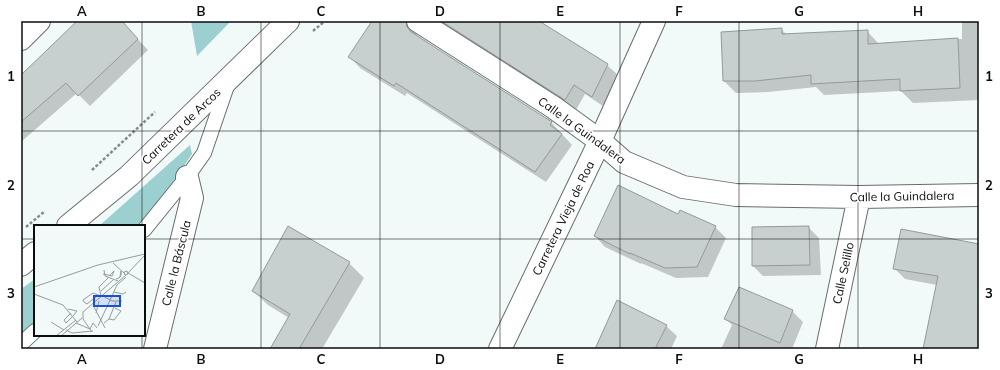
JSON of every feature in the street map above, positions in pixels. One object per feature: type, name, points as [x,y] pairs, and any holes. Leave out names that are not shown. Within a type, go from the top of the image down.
[{"type":"street","points":[[21,39],[39,21]]},
{"type":"street","name":"Carretera de Arcos","points":[[69,225],[130,176],[288,21]]},
{"type":"street","name":"Calle la Guindalera","points":[[418,21],[553,107],[600,141],[624,162],[683,187],[736,195],[859,197],[979,195]]},
{"type":"street","name":"Carretera Vieja de Roa","points":[[500,349],[600,141],[654,21]]},
{"type":"street","name":"Calle la Báscula","points":[[155,349],[192,198],[187,178]]},
{"type":"street","name":"Calle Selillo","points":[[827,349],[859,197]]},
{"type":"street","points":[[21,265],[34,254]]},
{"type":"lane","points":[[145,229],[187,178],[204,153],[230,78]]},
{"type":"lane","points":[[21,344],[34,333]]},
{"type":"path","points":[[308,35],[325,21]]},
{"type":"path","points":[[88,174],[158,109]]},
{"type":"path","points":[[21,231],[48,209]]},
{"type":"shaded area","points":[[191,21],[231,21],[197,56]]},
{"type":"shaded area","points":[[190,145],[192,154],[180,173],[139,225],[100,225]]},
{"type":"shaded area","points":[[34,280],[34,323],[21,334],[21,289]]},
{"type":"building","points":[[77,21],[122,21],[138,39],[78,96],[66,83],[21,122],[21,75]]},
{"type":"building","points":[[372,21],[406,21],[407,27],[411,32],[552,122],[550,125],[562,134],[535,172],[396,83],[394,86],[348,57]]},
{"type":"building","points":[[441,21],[539,21],[608,64],[592,97],[574,85],[565,100]]},
{"type":"building","points":[[782,28],[782,34],[868,30],[868,44],[958,38],[960,88],[900,91],[900,79],[811,84],[811,75],[755,81],[723,81],[721,32]]},
{"type":"building","points":[[618,185],[678,214],[680,210],[716,226],[697,267],[665,268],[630,254],[594,236]]},
{"type":"building","points":[[288,226],[350,262],[299,349],[270,349],[290,314],[252,291]]},
{"type":"building","points":[[809,226],[810,265],[752,266],[752,227]]},
{"type":"building","points":[[901,229],[979,244],[979,349],[923,349],[938,276],[893,269]]},
{"type":"building","points":[[739,287],[793,310],[780,343],[724,319]]},
{"type":"building","points":[[617,300],[667,325],[655,349],[595,349]]}]
